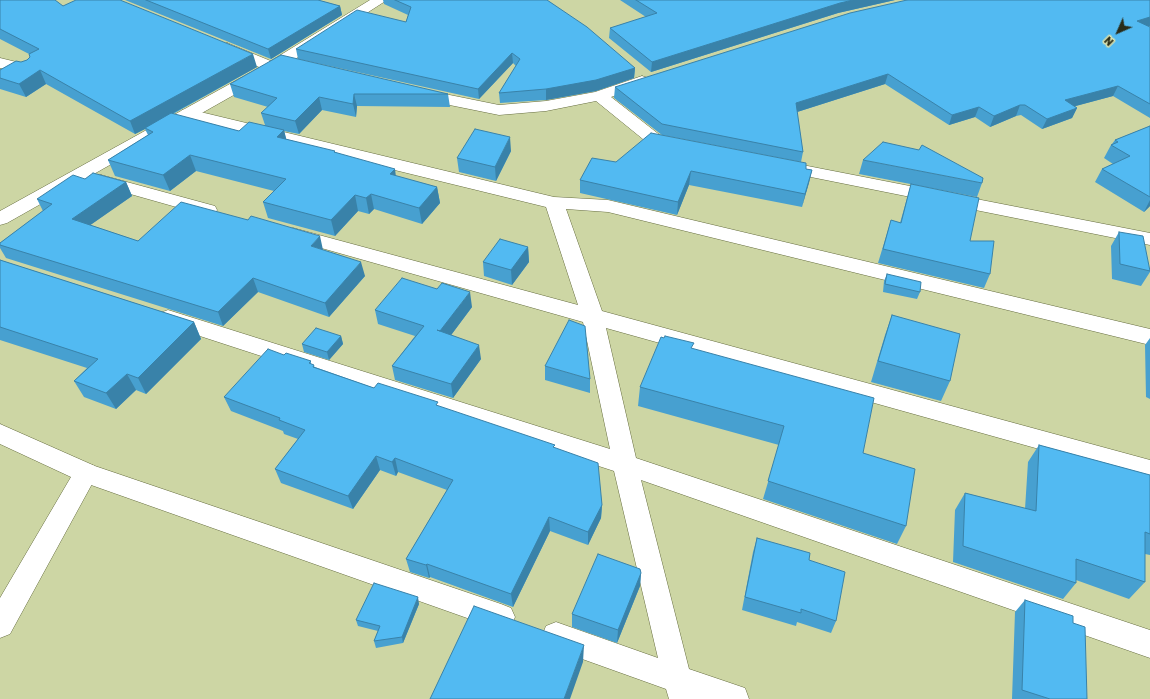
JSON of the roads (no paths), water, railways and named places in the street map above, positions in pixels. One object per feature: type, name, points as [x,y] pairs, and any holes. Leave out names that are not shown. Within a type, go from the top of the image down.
[{"type":"street","points":[[0,219],[276,64],[380,0]]},
{"type":"street","points":[[216,43],[276,64],[303,67]]},
{"type":"street","points":[[0,63],[27,69]]},
{"type":"street","points":[[408,91],[498,110],[546,106],[599,96],[651,78],[635,69]]},
{"type":"street","points":[[599,96],[654,140],[694,148]]},
{"type":"street","points":[[188,114],[554,203],[608,206],[1150,336]]},
{"type":"street","points":[[764,162],[1150,239]]},
{"type":"street","points":[[81,174],[226,215]]},
{"type":"street","points":[[554,203],[593,317],[624,464],[680,688]]},
{"type":"street","points":[[272,228],[1150,470]]},
{"type":"street","points":[[145,311],[624,464],[1150,644]]},
{"type":"street","points":[[0,433],[86,473],[531,627],[680,688],[734,699]]},
{"type":"street","points":[[0,625],[86,473]]}]
